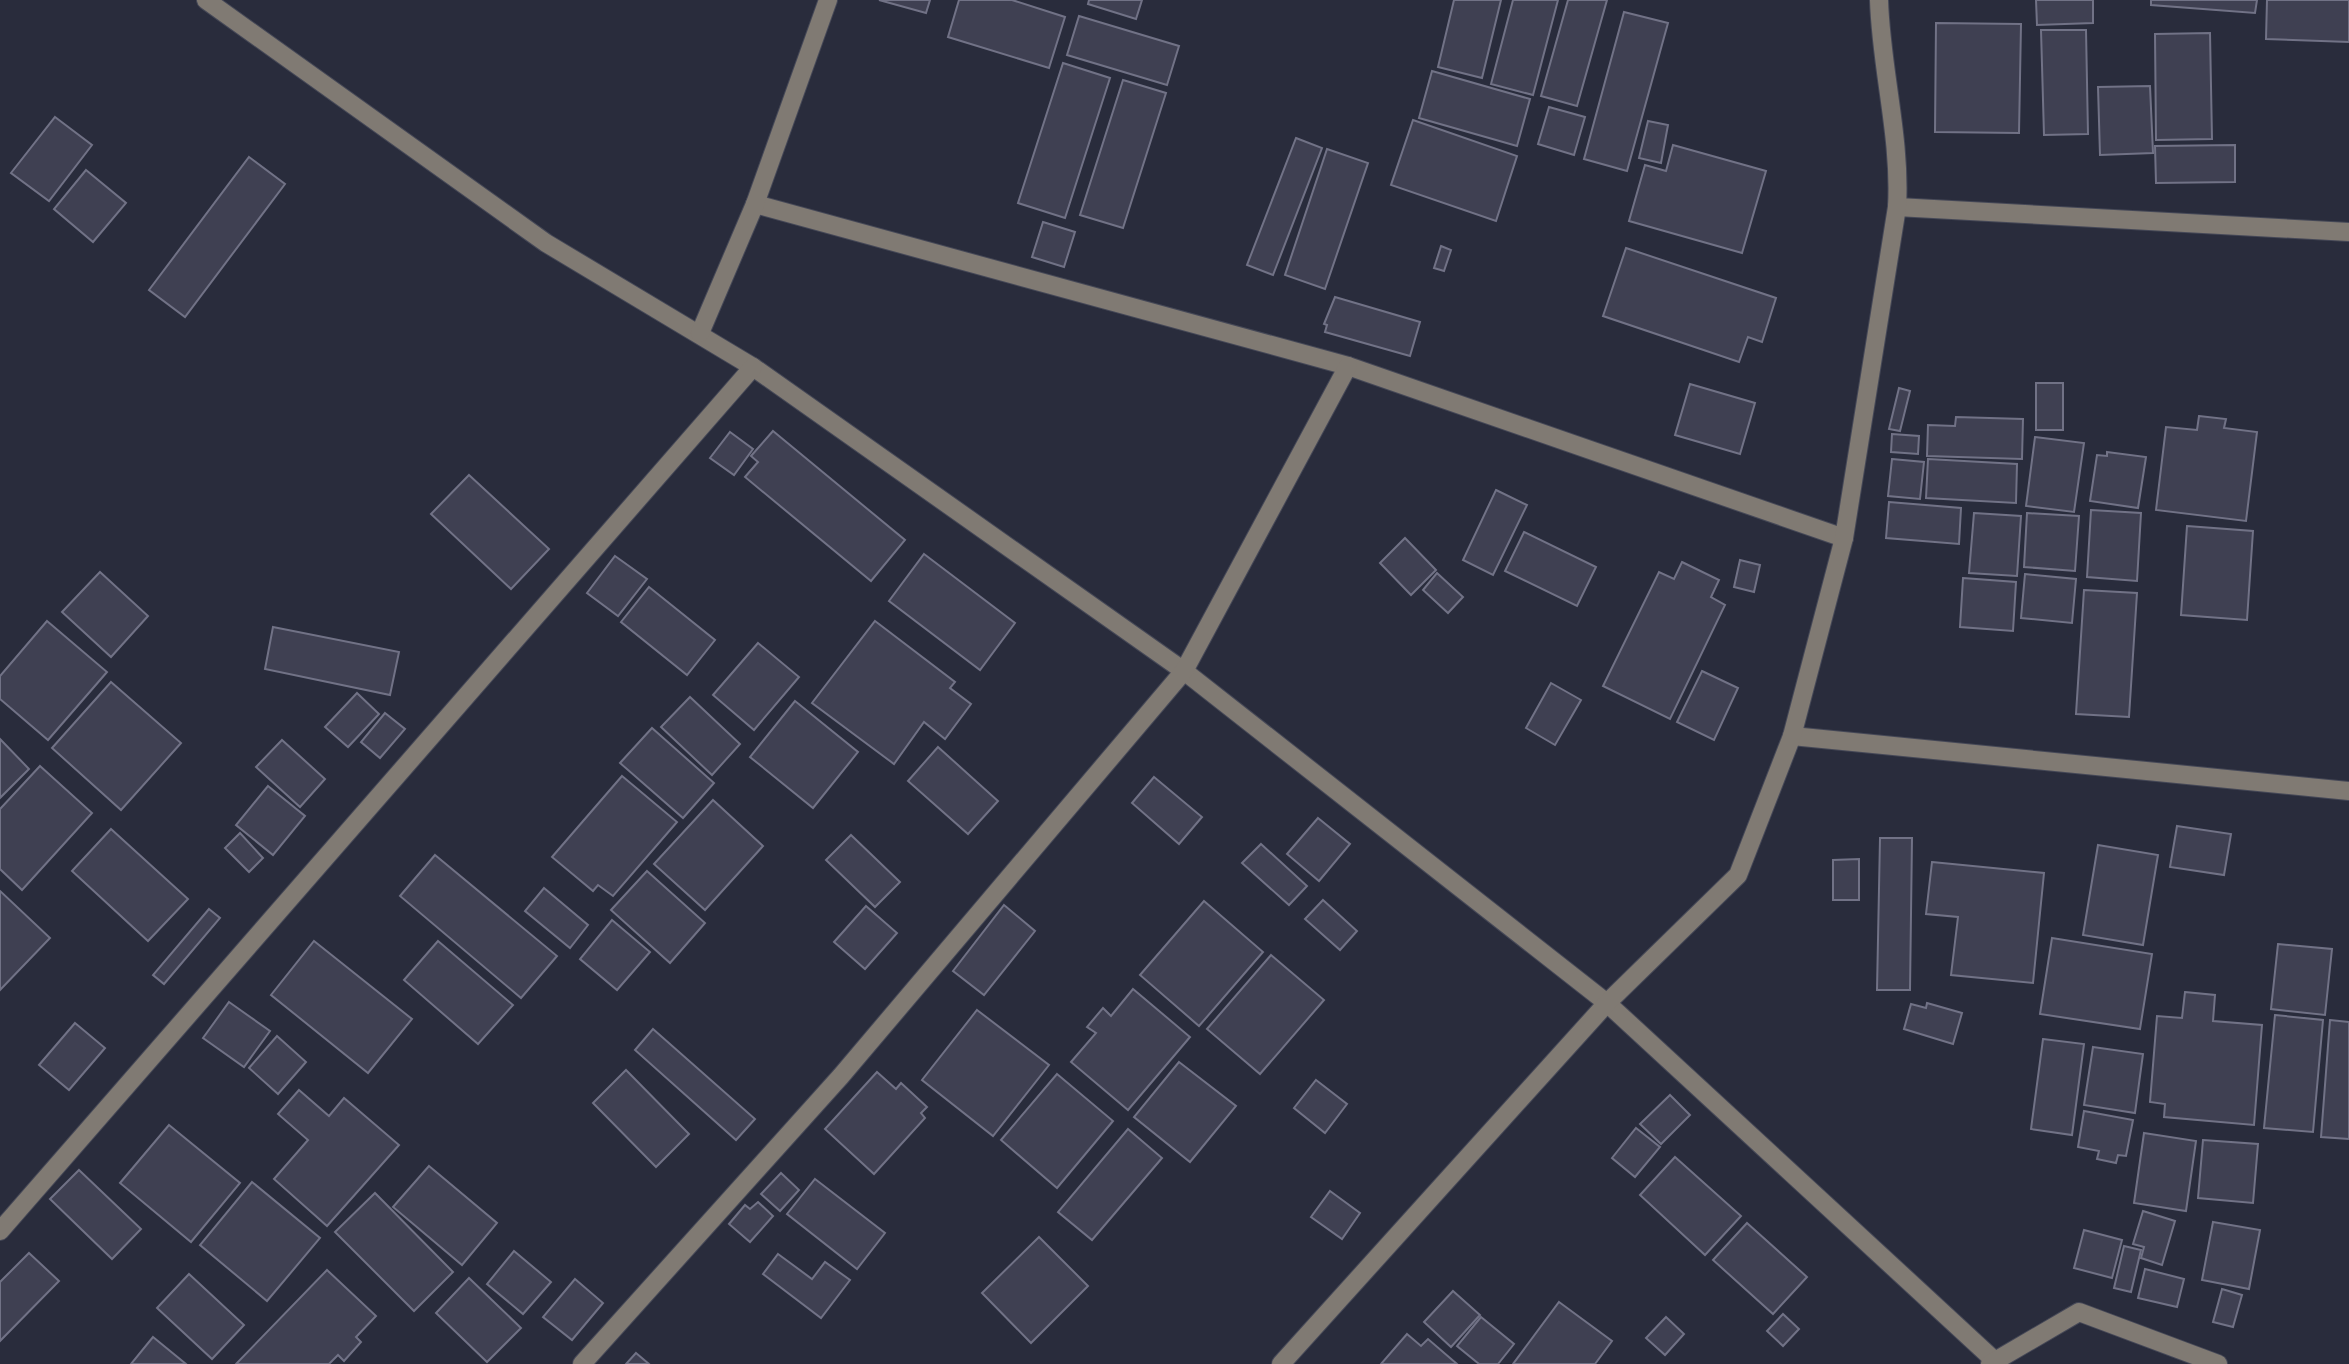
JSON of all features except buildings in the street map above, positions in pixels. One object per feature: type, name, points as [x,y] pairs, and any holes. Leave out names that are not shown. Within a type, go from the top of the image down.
[{"type":"street","points":[[206,0],[546,243],[753,367],[1184,671],[1607,1003],[1992,1362],[2079,1312],[2218,1364]]},
{"type":"street","points":[[700,333],[755,204],[828,0]]},
{"type":"street","points":[[1281,1364],[1607,1003],[1738,875],[1791,736],[1844,538],[1899,181],[1879,0]]},
{"type":"street","points":[[755,204],[1348,366],[1844,538]]},
{"type":"street","points":[[1897,207],[2349,232]]},
{"type":"street","points":[[582,1364],[841,1076],[1184,671],[1348,366]]},
{"type":"street","points":[[0,1231],[753,367]]},
{"type":"street","points":[[1791,736],[2349,791]]}]
